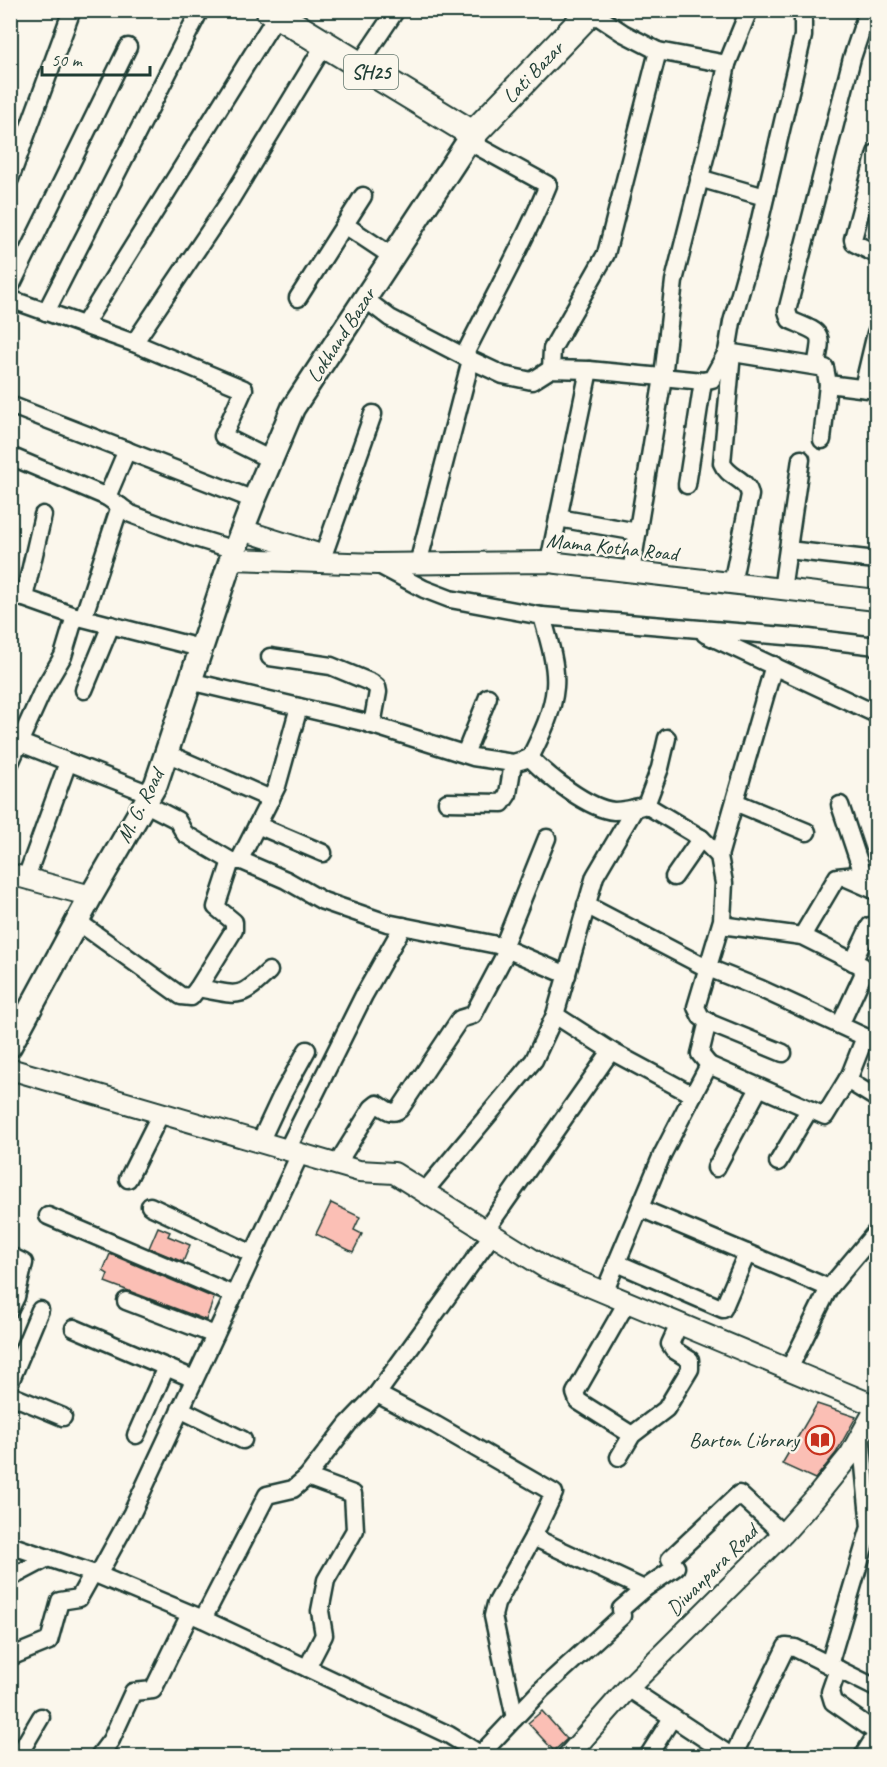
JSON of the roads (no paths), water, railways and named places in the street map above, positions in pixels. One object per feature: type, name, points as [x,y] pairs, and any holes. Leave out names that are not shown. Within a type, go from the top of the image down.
[{"type":"main road","name":"Lati Bazar","points":[[471,137],[592,11]]},
{"type":"main road","name":"SH25","points":[[273,13],[471,137]]},
{"type":"main road","name":"Lokhand Bazar","points":[[236,546],[294,408],[471,137]]},
{"type":"main road","name":"M. G. Road","points":[[10,1046],[77,921],[156,784],[236,546]]},
{"type":"street","points":[[10,179],[72,10]]},
{"type":"street","points":[[46,312],[200,10]]},
{"type":"street","points":[[359,65],[396,10]]},
{"type":"street","points":[[631,572],[663,377],[674,281],[722,94],[727,64],[749,10]]},
{"type":"street","points":[[732,584],[750,495],[745,483],[724,468],[722,464],[732,322],[755,241],[803,36],[802,10]]},
{"type":"street","points":[[816,366],[820,336],[816,331],[790,320],[787,311],[852,58],[868,10]]},
{"type":"street","points":[[592,11],[623,33],[658,51],[727,64]]},
{"type":"street","points":[[84,325],[273,13]]},
{"type":"street","points":[[134,343],[229,202],[325,44]]},
{"type":"street","points":[[10,288],[128,47]]},
{"type":"street","points":[[551,369],[552,349],[606,254],[658,51]]},
{"type":"street","points":[[418,564],[468,358],[498,287],[531,226],[548,185],[471,137]]},
{"type":"street","points":[[876,153],[853,239],[857,246],[876,254]]},
{"type":"street","points":[[699,178],[765,197]]},
{"type":"street","points":[[298,298],[363,196]]},
{"type":"street","points":[[345,225],[393,257]]},
{"type":"street","points":[[10,299],[134,343],[244,389],[223,436],[271,460]]},
{"type":"street","points":[[365,299],[390,318],[468,358],[503,375],[532,381],[551,369],[589,370],[703,381],[712,379],[730,353]]},
{"type":"street","points":[[828,384],[870,389],[876,333]]},
{"type":"street","points":[[730,353],[825,368],[828,384],[822,440]]},
{"type":"street","points":[[549,562],[589,370]]},
{"type":"street","points":[[687,485],[703,381]]},
{"type":"street","points":[[10,405],[254,500]]},
{"type":"street","points":[[332,559],[373,414]]},
{"type":"street","points":[[10,763],[43,690],[63,656],[79,617],[128,450]]},
{"type":"street","points":[[10,456],[113,501],[131,514],[192,537],[236,546]]},
{"type":"street","points":[[782,590],[801,459]]},
{"type":"street","points":[[43,516],[17,596],[79,617],[200,648]]},
{"type":"street","points":[[558,518],[638,532]]},
{"type":"street","name":"Mama Kotha Road","points":[[236,546],[332,559]]},
{"type":"street","name":"Mama Kotha Road","points":[[236,546],[377,564],[549,562],[876,600]]},
{"type":"street","points":[[788,550],[876,560]]},
{"type":"street","points":[[377,564],[424,589],[450,599],[542,616],[809,638],[876,646]]},
{"type":"street","points":[[447,802],[502,803],[522,760],[548,720],[555,686],[550,647],[542,616]]},
{"type":"street","points":[[84,690],[111,625]]},
{"type":"street","points":[[693,628],[876,714]]},
{"type":"street","points":[[270,657],[331,666],[372,683],[377,687],[378,692],[372,725]]},
{"type":"street","points":[[774,665],[719,856],[724,883],[720,925],[696,1007],[701,1017],[708,1021],[783,1053]]},
{"type":"street","points":[[189,681],[372,725],[465,754],[522,760],[594,806],[613,811],[641,806],[701,838],[719,856]]},
{"type":"street","points":[[465,754],[488,697]]},
{"type":"street","points":[[77,921],[181,996],[190,997],[234,930],[234,922],[216,907],[235,861],[271,799],[280,777],[299,707]]},
{"type":"street","points":[[424,1192],[534,1060],[555,1016],[595,876],[641,806],[660,768],[667,738]]},
{"type":"street","points":[[18,742],[68,762],[147,799],[177,820],[185,834],[235,861],[286,880],[323,901],[387,923],[505,948],[567,975]]},
{"type":"street","points":[[166,753],[271,799]]},
{"type":"street","points":[[68,762],[18,876],[91,896]]},
{"type":"street","points":[[735,802],[807,832]]},
{"type":"street","points":[[802,936],[834,880],[841,876],[870,874],[840,805]]},
{"type":"street","points":[[257,825],[323,853]]},
{"type":"street","points":[[337,1164],[372,1108],[376,1104],[390,1112],[400,1109],[460,1019],[473,1015],[505,948],[547,838]]},
{"type":"street","points":[[674,877],[701,838]]},
{"type":"street","points":[[841,876],[876,891]]},
{"type":"street","points":[[586,905],[707,967],[761,989],[871,1040],[825,1116],[709,1065],[700,1054],[708,1021]]},
{"type":"street","points":[[720,925],[802,936],[862,966],[863,975],[840,1025]]},
{"type":"street","points":[[10,1657],[49,1641],[60,1601],[79,1598],[132,1513],[253,1254],[294,1152],[364,995],[404,926]]},
{"type":"street","points":[[853,962],[870,926]]},
{"type":"street","points":[[198,988],[239,994],[249,990],[269,971]]},
{"type":"street","points":[[555,1016],[611,1051],[693,1095]]},
{"type":"street","points":[[260,1142],[280,1097],[308,1050]]},
{"type":"street","points":[[99,1756],[111,1740],[133,1692],[153,1690],[267,1495],[293,1489],[307,1477],[348,1424],[377,1394],[611,1051]]},
{"type":"street","points":[[604,1293],[662,1155],[709,1065]]},
{"type":"street","points":[[10,1070],[359,1171],[394,1173],[546,1268],[876,1407]]},
{"type":"street","points":[[847,1080],[876,1098]]},
{"type":"street","points":[[716,1168],[759,1088]]},
{"type":"street","points":[[778,1161],[809,1110]]},
{"type":"street","points":[[128,1179],[161,1113]]},
{"type":"street","points":[[150,1206],[253,1254]]},
{"type":"street","points":[[640,1208],[829,1288]]},
{"type":"street","points":[[48,1216],[234,1295]]},
{"type":"street","points":[[789,1369],[829,1288],[876,1232]]},
{"type":"street","points":[[617,1263],[723,1309],[747,1253]]},
{"type":"street","points":[[10,1256],[24,1263],[10,1309]]},
{"type":"street","points":[[126,1301],[214,1335]]},
{"type":"street","points":[[627,1302],[575,1394],[578,1401],[632,1435]]},
{"type":"street","points":[[10,1382],[40,1310]]},
{"type":"street","points":[[619,1457],[632,1435],[666,1409],[690,1369],[690,1360],[674,1350],[670,1344],[679,1324]]},
{"type":"street","points":[[74,1328],[194,1379]]},
{"type":"street","points":[[136,1435],[166,1367]]},
{"type":"street","points":[[377,1394],[554,1493],[534,1537],[496,1604],[493,1616],[515,1718]]},
{"type":"street","points":[[10,1395],[63,1417]]},
{"type":"street","name":"Diwanpara Road","points":[[568,1756],[628,1688],[783,1534],[850,1455],[876,1407]]},
{"type":"street","points":[[180,1409],[243,1440]]},
{"type":"street","points":[[861,1435],[870,1527],[833,1667],[830,1692],[833,1702],[876,1733],[863,1756]]},
{"type":"street","points":[[307,1477],[353,1494],[355,1530],[327,1580],[321,1611],[324,1635],[307,1668]]},
{"type":"street","points":[[10,1545],[96,1574],[196,1616],[449,1735],[479,1755],[622,1616],[621,1609],[644,1589],[676,1567],[670,1559],[739,1494],[783,1534]]},
{"type":"street","points":[[534,1537],[644,1589]]},
{"type":"street","points":[[10,1578],[48,1558]]},
{"type":"street","points":[[628,1688],[732,1756],[786,1647],[795,1648],[876,1688]]},
{"type":"street","points":[[18,1756],[41,1717]]},
{"type":"street","points":[[648,1756],[672,1718]]},
{"type":"place","name":"Barton Library","points":[[820,1440]]}]
